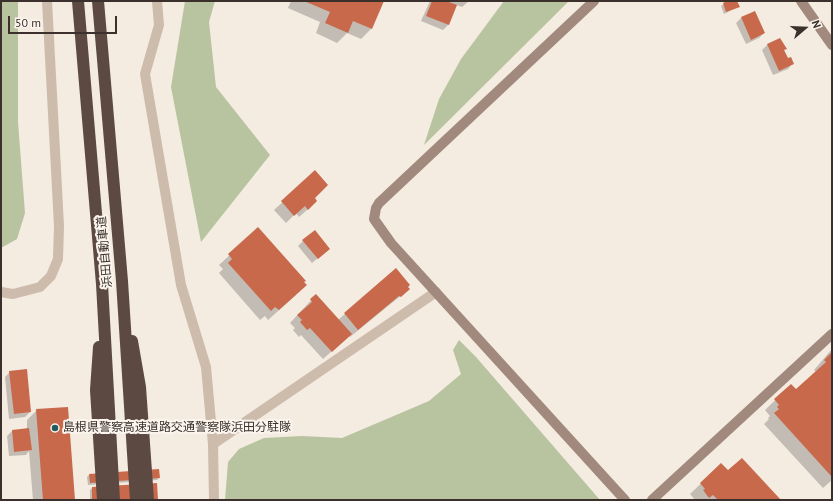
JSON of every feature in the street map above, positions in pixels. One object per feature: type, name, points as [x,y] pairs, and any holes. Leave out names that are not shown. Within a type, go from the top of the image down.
[{"type":"highway","name":"浜田自動車道","points":[[78,1],[102,284],[114,500]]},
{"type":"highway","name":"浜田自動車道","points":[[98,1],[122,281],[136,500]]},
{"type":"highway","points":[[122,281],[140,387],[148,500]]},
{"type":"highway","points":[[102,284],[96,390],[103,500]]},
{"type":"street","points":[[1,292],[12,294],[40,287],[51,276],[58,259],[59,226],[47,1]]},
{"type":"street","points":[[157,1],[159,25],[145,74],[181,285],[206,368],[214,444],[214,500]]},
{"type":"street","points":[[594,1],[385,197],[376,208],[374,220],[381,231],[625,500]]},
{"type":"street","points":[[801,1],[832,45]]},
{"type":"street","points":[[214,444],[436,292]]},
{"type":"street","points":[[652,500],[832,334]]},
{"type":"green space","points":[[1,1],[18,1],[18,122],[25,213],[17,239],[1,248]]},
{"type":"green space","points":[[185,1],[215,1],[209,22],[216,87],[270,155],[201,242],[171,87]]},
{"type":"green space","points":[[504,1],[569,1],[424,145],[439,99],[461,59]]},
{"type":"green space","points":[[459,340],[476,357],[600,500],[225,500],[228,462],[239,449],[264,438],[302,436],[342,438],[429,401],[461,374],[453,350]]},
{"type":"building","points":[[304,1],[384,1],[372,29],[353,21],[348,33],[325,23],[330,12]]},
{"type":"building","points":[[432,1],[446,1],[457,5],[449,25],[426,16]]},
{"type":"building","points":[[727,1],[737,1],[740,7],[726,12],[723,3]]},
{"type":"building","points":[[755,11],[765,33],[751,40],[741,17]]},
{"type":"building","points":[[780,38],[787,49],[784,50],[788,58],[791,57],[794,64],[779,71],[767,44]]},
{"type":"building","points":[[315,170],[328,185],[315,198],[317,201],[308,210],[305,206],[294,216],[281,201]]},
{"type":"building","points":[[258,227],[306,281],[304,282],[307,285],[279,310],[275,307],[271,311],[228,263],[232,259],[228,254]]},
{"type":"building","points":[[315,230],[330,249],[318,259],[302,240]]},
{"type":"building","points":[[396,268],[410,285],[408,287],[410,289],[401,297],[399,296],[358,330],[344,313]]},
{"type":"building","points":[[316,294],[352,334],[332,352],[310,328],[307,330],[300,322],[302,320],[297,315],[312,302],[310,299]]},
{"type":"building","points":[[832,352],[832,477],[774,413],[779,409],[777,407],[779,405],[774,399],[791,384],[796,389],[826,362],[824,360]]},
{"type":"building","points":[[27,369],[31,412],[14,414],[9,371]]},
{"type":"building","points":[[68,407],[75,500],[43,500],[36,409]]},
{"type":"building","points":[[29,428],[32,450],[14,452],[12,430]]},
{"type":"building","points":[[742,458],[781,500],[718,500],[713,495],[709,498],[703,490],[705,489],[700,483],[721,463],[728,470]]},
{"type":"building","points":[[159,469],[160,478],[90,483],[89,474]]},
{"type":"building","points":[[157,483],[158,500],[92,500],[92,487]]},
{"type":"place","name":"島根県警察高速道路交通警察隊浜田分駐隊","points":[[55,428]]}]
